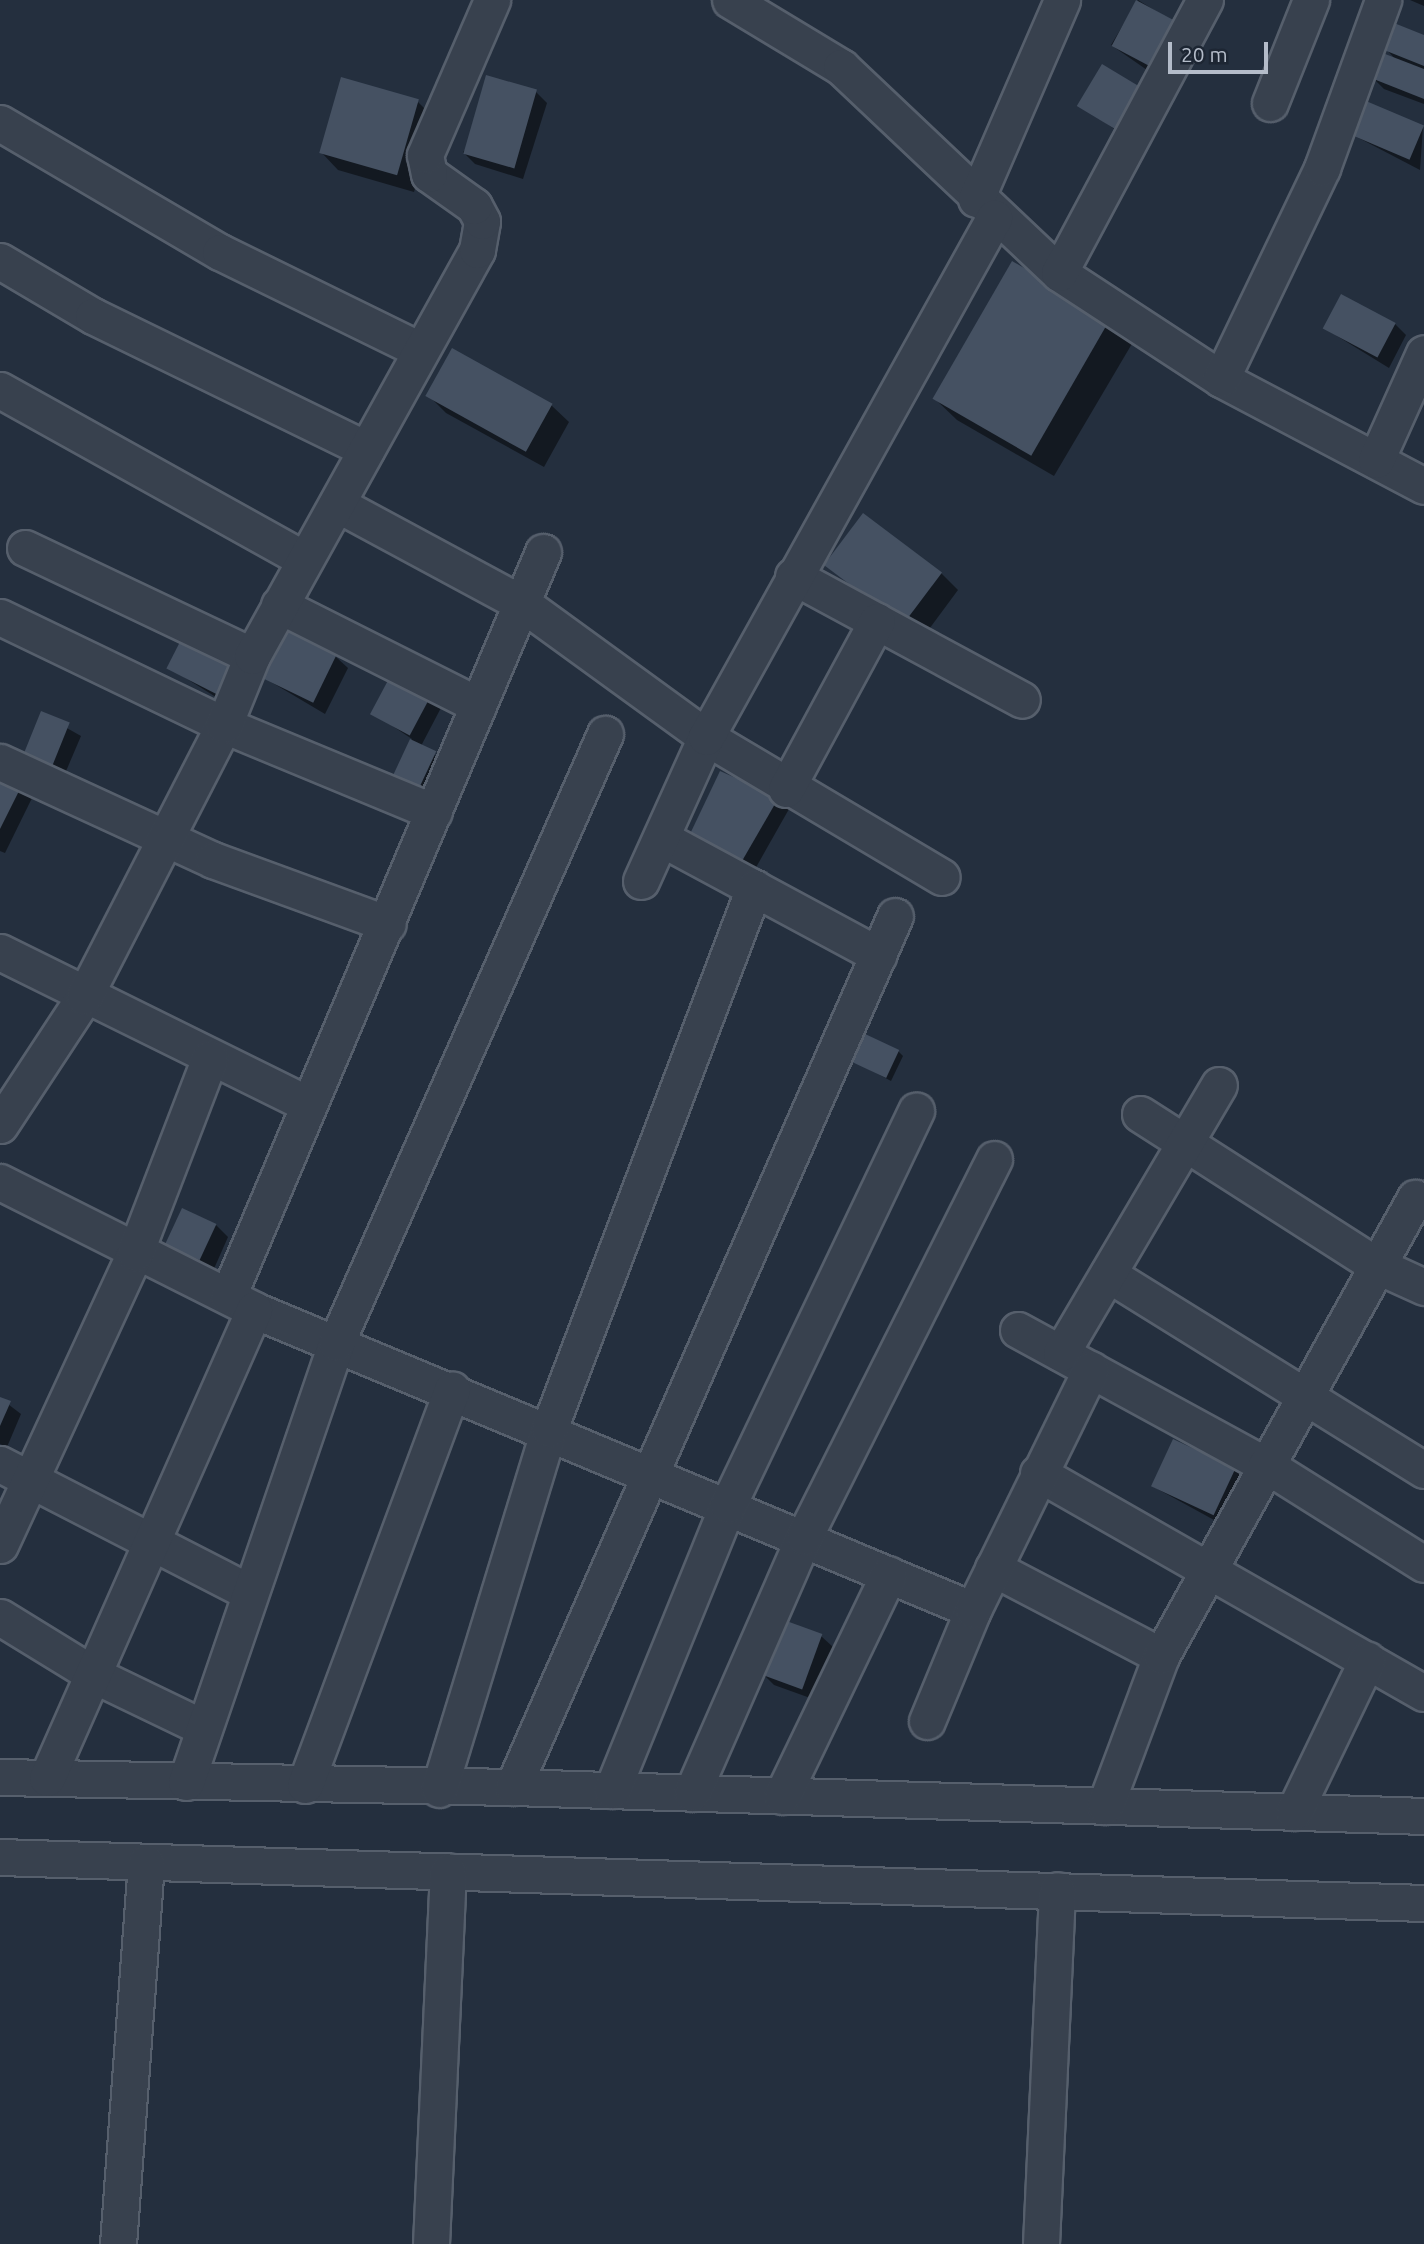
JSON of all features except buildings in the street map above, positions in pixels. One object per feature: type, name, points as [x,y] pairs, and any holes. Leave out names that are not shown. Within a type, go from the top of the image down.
[{"type":"street","points":[[0,1125],[84,997],[224,725],[252,656],[481,238],[474,206],[429,174],[425,155],[492,0]]},
{"type":"street","points":[[730,0],[841,67],[909,126],[985,209],[1059,273],[1222,379],[1424,486]]},
{"type":"street","points":[[641,881],[706,737],[985,209],[1062,0]]},
{"type":"street","points":[[1059,273],[1205,0]]},
{"type":"street","points":[[1270,103],[1311,0]]},
{"type":"street","points":[[1222,379],[1322,168],[1383,0]]},
{"type":"street","points":[[0,123],[220,251],[420,350]]},
{"type":"street","points":[[0,261],[93,316],[366,449]]},
{"type":"street","points":[[1376,460],[1424,353]]},
{"type":"street","points":[[0,390],[304,559]]},
{"type":"street","points":[[337,504],[523,604],[706,737],[786,789],[942,877]]},
{"type":"street","points":[[25,548],[252,656]]},
{"type":"street","points":[[26,1778],[96,1676],[153,1545],[241,1303],[305,1103],[388,925],[433,811],[543,552]]},
{"type":"street","points":[[793,576],[1022,700]]},
{"type":"street","points":[[279,605],[478,705]]},
{"type":"street","points":[[0,617],[224,725],[433,811]]},
{"type":"street","points":[[786,789],[877,621]]},
{"type":"street","points":[[186,1782],[202,1727],[336,1343],[605,733]]},
{"type":"street","points":[[0,762],[164,839],[388,925]]},
{"type":"street","points":[[661,838],[878,955]]},
{"type":"street","points":[[439,1789],[549,1429],[754,888]]},
{"type":"street","points":[[513,1787],[895,916]]},
{"type":"street","points":[[0,953],[84,997],[305,1103]]},
{"type":"street","points":[[0,1545],[15,1472],[135,1253],[210,1058]]},
{"type":"street","points":[[928,1721],[973,1611],[1038,1473],[1108,1273],[1219,1085]]},
{"type":"street","points":[[612,1790],[728,1505],[916,1110]]},
{"type":"street","points":[[1140,1114],[1378,1266],[1424,1287]]},
{"type":"street","points":[[692,1793],[804,1537],[994,1159]]},
{"type":"street","points":[[0,1182],[135,1253],[241,1303],[651,1471],[973,1611]]},
{"type":"street","points":[[1105,1806],[1161,1656],[1415,1198]]},
{"type":"street","points":[[1108,1273],[1424,1470]]},
{"type":"street","points":[[1018,1330],[1266,1465],[1424,1564]]},
{"type":"street","points":[[305,1785],[452,1389]]},
{"type":"street","points":[[15,1472],[249,1592]]},
{"type":"street","points":[[1038,1473],[1210,1567],[1424,1693]]},
{"type":"street","points":[[993,1568],[1161,1656]]},
{"type":"street","points":[[782,1796],[889,1574]]},
{"type":"street","points":[[0,1617],[96,1676],[202,1727]]},
{"type":"street","points":[[1294,1812],[1367,1660]]},
{"type":"street","points":[[0,1757],[26,1778],[439,1789],[513,1787],[1424,1816]]},
{"type":"street","points":[[0,1857],[1424,1903]]},
{"type":"street","points":[[118,2244],[146,1862]]},
{"type":"street","points":[[431,2244],[448,1871]]},
{"type":"street","points":[[1041,2244],[1058,1890]]}]
